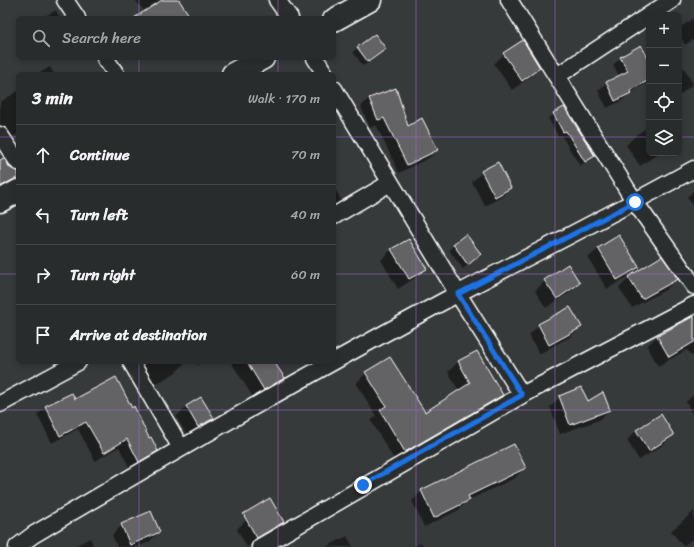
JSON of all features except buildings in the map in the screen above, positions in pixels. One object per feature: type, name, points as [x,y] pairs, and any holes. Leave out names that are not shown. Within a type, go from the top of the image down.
[{"type":"street","points":[[65,0],[76,16]]},
{"type":"street","points":[[277,0],[289,16]]},
{"type":"street","points":[[336,19],[370,0]]},
{"type":"street","points":[[509,0],[635,202],[694,286]]},
{"type":"street","points":[[557,76],[672,0]]},
{"type":"street","points":[[106,60],[115,72]]},
{"type":"street","points":[[237,72],[259,60]]},
{"type":"street","points":[[316,60],[324,72]]},
{"type":"street","points":[[336,92],[458,294],[522,395]]},
{"type":"street","points":[[0,135],[16,159]]},
{"type":"street","points":[[336,362],[458,294],[635,202],[694,168]]},
{"type":"street","points":[[336,215],[390,183]]},
{"type":"street","points":[[0,201],[16,192]]},
{"type":"street","points":[[260,547],[522,395],[694,305]]},
{"type":"street","points":[[0,404],[74,364]]},
{"type":"street","points":[[132,364],[181,448]]},
{"type":"street","points":[[17,547],[33,535],[181,448],[332,364]]},
{"type":"route","points":[[363,485],[522,395],[458,294],[635,202]]}]
